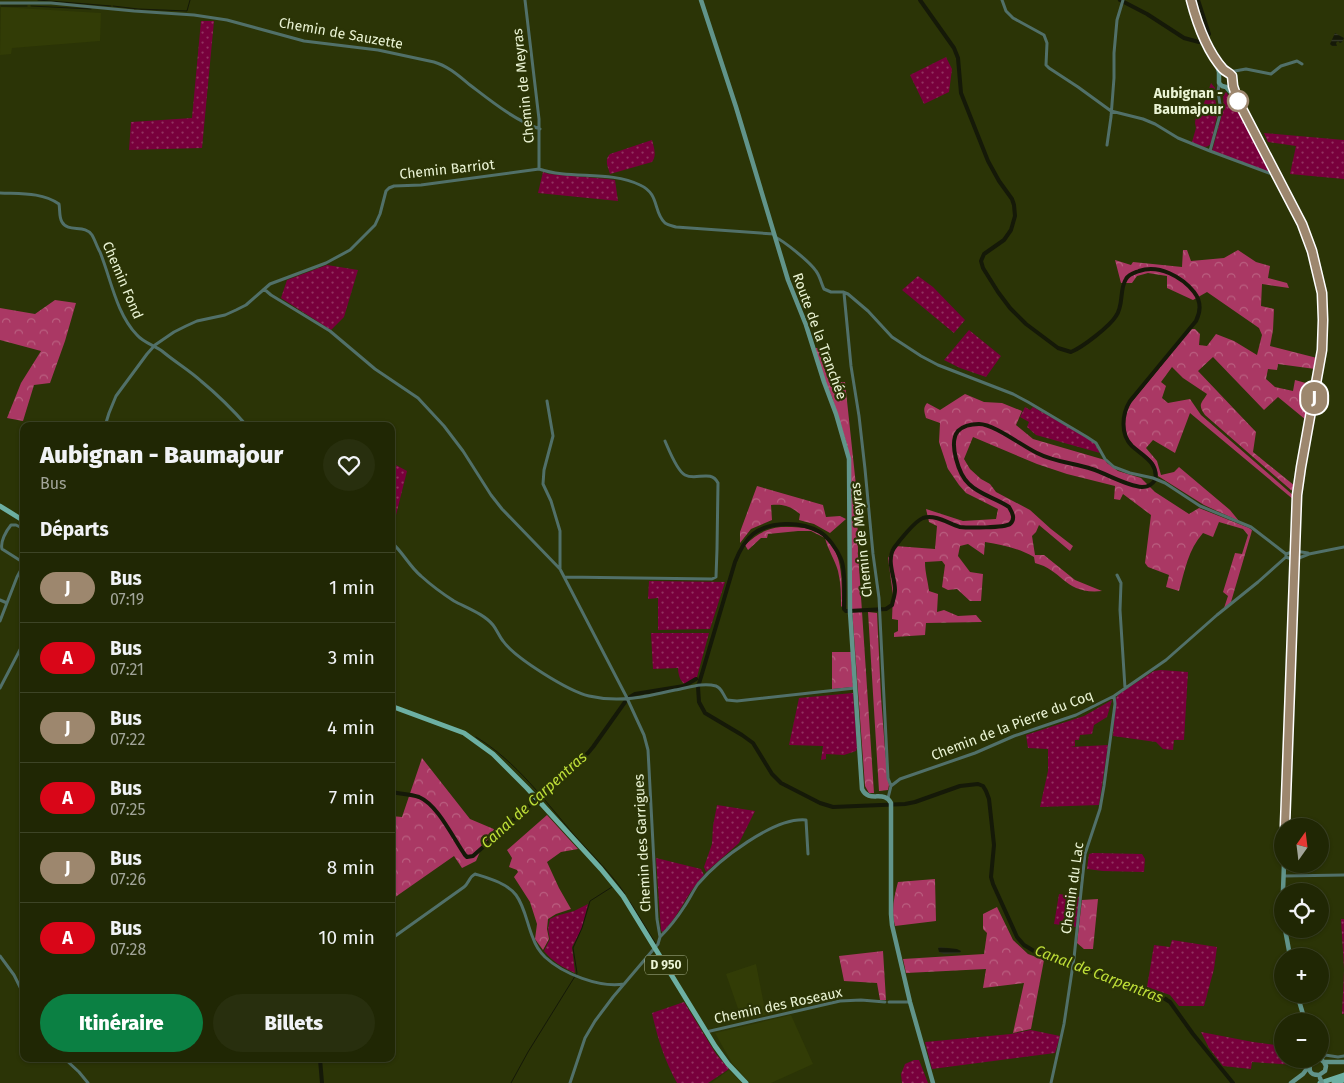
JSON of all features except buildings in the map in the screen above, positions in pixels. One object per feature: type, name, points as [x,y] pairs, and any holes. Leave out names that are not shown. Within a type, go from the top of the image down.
[{"type":"main road","points":[[0,506],[20,518]]},
{"type":"main road","name":"D 950","points":[[395,707],[464,733],[486,748],[528,788],[623,896],[715,1046],[728,1064],[746,1083]]},
{"type":"main road","points":[[1320,1080],[1344,1075]]},
{"type":"main road","points":[[1334,1083],[1344,1080]]},
{"type":"street","name":"Chemin de Meyras","points":[[525,0],[540,129],[540,169]]},
{"type":"street","name":"Route de la Tranchée","points":[[701,0],[736,107],[788,280],[806,325],[849,459],[850,610],[862,789],[872,797],[888,798]]},
{"type":"street","points":[[1002,0],[1006,11],[1013,18],[1042,33],[1046,38],[1046,65],[1111,111],[1143,119],[1178,138],[1278,176]]},
{"type":"street","points":[[1191,0],[1218,68],[1219,75],[1220,116],[1210,151]]},
{"type":"street","points":[[1106,146],[1111,111],[1117,20],[1122,1]]},
{"type":"street","name":"Chemin de Sauzette","points":[[0,3],[51,3],[134,12],[194,15],[227,20],[304,40],[378,50],[440,63],[507,112],[540,129]]},
{"type":"street","points":[[1211,52],[1222,67],[1231,74],[1234,92],[1238,101],[1302,224],[1312,251],[1320,282],[1323,306],[1322,350],[1299,479],[1294,559],[1285,818]]},
{"type":"street","points":[[1219,75],[1221,73],[1241,70],[1250,70],[1268,75],[1281,66],[1297,61],[1302,64]]},
{"type":"street","points":[[1219,97],[1225,87],[1230,85],[1241,70]]},
{"type":"street","points":[[1219,83],[1238,101]]},
{"type":"street","points":[[540,169],[549,172],[615,178],[638,184],[646,188],[651,194],[666,223],[676,227],[774,236],[811,265],[818,274],[824,289],[831,292],[839,291],[844,293],[868,311],[892,337],[938,365],[993,385],[1028,402],[1096,443],[1106,459],[1114,467],[1130,474],[1156,479],[1172,487],[1200,506],[1251,527],[1286,555],[1294,559],[1344,547]]},
{"type":"street","name":"Chemin Barriot","points":[[106,422],[116,396],[155,345],[191,323],[224,315],[246,305],[270,284],[326,263],[350,250],[375,225],[386,191],[392,187],[421,185],[540,169]]},
{"type":"street","name":"Chemin Fond","points":[[0,193],[47,197],[59,204],[62,224],[88,231],[92,235],[105,264],[116,298],[130,326],[144,341],[155,345]]},
{"type":"street","points":[[264,289],[330,331],[375,369],[418,398],[444,426],[463,451],[502,509],[560,569]]},
{"type":"street","name":"Chemin de Meyras","points":[[844,293],[851,366],[862,442],[872,554],[878,584],[888,778],[892,786]]},
{"type":"street","points":[[155,345],[214,391],[244,422]]},
{"type":"street","points":[[547,401],[553,436],[544,470],[543,484],[560,531],[560,569]]},
{"type":"street","points":[[564,577],[712,579],[716,577],[718,483],[714,477],[692,477],[683,474],[665,441]]},
{"type":"street","points":[[20,526],[11,525],[1,544],[2,549],[20,561]]},
{"type":"street","points":[[395,546],[421,576],[446,596],[475,612],[493,625],[502,641],[521,658],[584,695],[627,699],[699,685],[718,687],[728,700],[737,701],[855,689]]},
{"type":"street","points":[[1286,555],[1295,551],[1309,554]]},
{"type":"street","name":"Chemin de la Pierre du Coq","points":[[892,786],[895,782],[913,774],[1076,715],[1114,696],[1166,660],[1258,582],[1286,555]]},
{"type":"street","name":"Chemin des Garrigues","points":[[560,569],[644,735],[648,750],[657,919],[660,937]]},
{"type":"street","points":[[0,621],[20,572]]},
{"type":"street","points":[[1117,575],[1122,583],[1120,610],[1125,688]]},
{"type":"street","points":[[0,600],[7,603]]},
{"type":"street","points":[[0,688],[20,651]]},
{"type":"street","name":"Chemin du Lac","points":[[1051,1083],[1060,1042],[1072,965],[1085,854],[1100,809],[1104,786],[1115,704],[1114,696]]},
{"type":"street","points":[[892,786],[888,798],[891,805],[892,920],[910,1002],[933,1083]]},
{"type":"street","points":[[570,1083],[585,1038],[595,1021],[655,948],[660,937],[668,930],[698,884],[731,853],[765,832],[787,822],[806,820],[808,854]]},
{"type":"street","points":[[395,936],[468,884],[470,878],[475,874],[507,886],[516,894],[534,940],[544,956],[555,965],[572,974],[604,984],[624,984]]},
{"type":"street","points":[[1284,883],[1284,876],[1344,875]]},
{"type":"street","points":[[0,956],[20,987]]},
{"type":"street","name":"Chemin des Roseaux","points":[[706,1032],[840,1001],[910,1002]]},
{"type":"street","points":[[1329,1056],[1344,1056]]},
{"type":"street","points":[[1329,1061],[1344,1062]]},
{"type":"street","points":[[68,1062],[80,1072],[88,1083]]},
{"type":"street","points":[[1291,1083],[1307,1068]]},
{"type":"street","points":[[1312,1068],[1312,1073],[1320,1080],[1326,1068]]},
{"type":"shaded area","points":[[1,7],[101,13],[100,41],[12,48],[11,54],[0,55]]},
{"type":"shaded area","points":[[201,21],[214,21],[202,148],[129,150],[131,122],[192,118]]},
{"type":"shaded area","points":[[1335,33],[1344,38],[1342,42],[1338,41],[1336,43],[1337,46],[1332,46],[1330,44]]},
{"type":"shaded area","points":[[946,57],[952,69],[949,92],[924,104],[910,75]]},
{"type":"shaded area","points":[[1211,83],[1215,88],[1214,95],[1218,111],[1211,144],[1204,147],[1192,142],[1196,128],[1197,107],[1202,109]]},
{"type":"shaded area","points":[[1226,92],[1235,105],[1269,172],[1212,151],[1224,107],[1223,96]]},
{"type":"shaded area","points":[[1264,133],[1344,140],[1344,179],[1290,174],[1296,146],[1268,142]]},
{"type":"shaded area","points":[[652,140],[655,154],[652,162],[610,174],[607,161],[610,154]]},
{"type":"shaded area","points":[[543,172],[615,180],[618,201],[538,193]]},
{"type":"shaded area","points":[[327,265],[358,270],[344,317],[331,330],[281,298],[287,280]]},
{"type":"shaded area","points":[[918,276],[933,287],[965,320],[954,333],[902,290]]},
{"type":"shaded area","points":[[969,330],[1001,356],[986,377],[944,360]]},
{"type":"shaded area","points":[[1025,407],[1030,410],[1033,407],[1093,441],[1100,453],[1036,435],[1027,427],[1029,422],[1020,417]]},
{"type":"shaded area","points":[[395,465],[407,471],[395,519]]},
{"type":"shaded area","points":[[649,581],[725,582],[710,629],[658,630],[658,598],[648,599]]},
{"type":"shaded area","points":[[651,633],[709,633],[697,677],[685,684],[679,675],[678,668],[653,669]]},
{"type":"shaded area","points":[[1154,671],[1188,672],[1184,740],[1174,740],[1173,750],[1163,749],[1156,742],[1113,736],[1116,698],[1119,694]]},
{"type":"shaded area","points":[[853,693],[856,751],[844,755],[826,754],[826,759],[821,760],[823,746],[789,745],[799,698]]},
{"type":"shaded area","points":[[1112,700],[1107,717],[1094,725],[1092,734],[1080,735],[1079,740],[1075,740],[1075,746],[1070,747],[1108,745],[1099,805],[1040,807],[1048,771],[1048,749],[1028,748],[1026,735],[1084,716]]},
{"type":"shaded area","points":[[717,805],[755,811],[739,843],[706,872],[704,867],[712,844]]},
{"type":"shaded area","points":[[1089,854],[1142,854],[1145,859],[1144,872],[1087,869]]},
{"type":"shaded area","points":[[656,858],[701,869],[704,875],[663,932],[661,931]]},
{"type":"shaded area","points":[[1059,894],[1080,897],[1076,927],[1054,924]]},
{"type":"shaded area","points":[[588,904],[582,928],[572,947],[575,973],[558,964],[544,951],[550,939],[548,929],[550,919]]},
{"type":"shaded area","points":[[1341,919],[1344,919],[1344,970]]},
{"type":"shaded area","points":[[1172,940],[1217,947],[1214,969],[1204,1006],[1179,1006],[1170,995],[1147,987],[1154,945],[1170,947]]},
{"type":"shaded area","points":[[938,948],[961,951],[960,953],[944,954],[939,952]]},
{"type":"shaded area","points":[[756,964],[766,1015],[742,1020],[726,974]]},
{"type":"shaded area","points":[[1344,970],[1344,1014],[1342,1014]]},
{"type":"shaded area","points":[[684,1002],[716,1054],[729,1069],[708,1083],[677,1083],[668,1066],[659,1041],[652,1013]]},
{"type":"shaded area","points":[[791,1015],[813,1064],[771,1083],[750,1083],[732,1063],[715,1033]]},
{"type":"shaded area","points":[[1031,1030],[1060,1036],[1055,1053],[932,1069],[925,1042],[1011,1034]]},
{"type":"shaded area","points":[[1201,1032],[1274,1045],[1274,1064],[1252,1062],[1251,1069],[1223,1066],[1209,1048]]},
{"type":"shaded area","points":[[919,1060],[928,1083],[902,1083],[901,1074],[905,1064]]},
{"type":"shaded area","points":[[729,1070],[742,1083],[711,1083]]},
{"type":"green space","points":[[1183,250],[1187,250],[1191,261],[1224,258],[1238,250],[1256,262],[1270,266],[1268,278],[1287,283],[1289,288],[1262,284],[1261,306],[1274,309],[1270,346],[1317,358],[1315,369],[1278,364],[1277,370],[1268,369],[1266,379],[1275,387],[1293,391],[1295,380],[1313,385],[1306,420],[1278,397],[1264,410],[1213,357],[1198,371],[1256,432],[1253,452],[1295,486],[1295,492],[1205,415],[1201,406],[1207,394],[1183,378],[1172,367],[1161,382],[1166,386],[1162,398],[1168,403],[1190,399],[1201,415],[1294,496],[1294,500],[1190,413],[1175,453],[1153,440],[1146,448],[1157,461],[1161,475],[1174,472],[1179,467],[1230,510],[1239,521],[1204,505],[1158,476],[1152,461],[1130,442],[1126,433],[1125,418],[1127,408],[1191,329],[1195,329],[1200,334],[1199,345],[1207,346],[1216,334],[1234,341],[1257,355],[1262,335],[1259,328],[1207,292],[1193,300],[1167,288],[1167,276],[1148,273],[1137,276],[1132,283],[1121,283],[1115,260],[1131,265],[1133,262],[1182,267]]},
{"type":"green space","points":[[55,300],[76,303],[50,383],[34,385],[23,421],[7,418],[21,383],[41,351],[0,340],[0,308],[35,314]]},
{"type":"green space","points":[[815,348],[821,348],[826,373],[833,389],[838,382],[845,382],[857,495],[858,551],[874,793],[869,793],[865,786],[852,609],[848,448]]},
{"type":"green space","points":[[965,394],[984,402],[1002,403],[1022,411],[1016,425],[1033,439],[1105,460],[1118,471],[1141,478],[1155,492],[1189,514],[1199,508],[1252,530],[1231,602],[1224,608],[1228,596],[1223,592],[1235,553],[1242,554],[1248,535],[1243,529],[1219,522],[1213,537],[1203,533],[1190,553],[1179,591],[1166,587],[1169,575],[1148,567],[1145,563],[1151,515],[1123,494],[1120,500],[1114,499],[1115,486],[1037,464],[973,437],[964,459],[970,469],[990,484],[996,492],[1030,510],[1073,546],[1070,551],[1039,525],[1032,536],[1035,555],[1044,555],[1075,580],[1102,591],[1090,591],[1072,586],[1044,566],[1035,563],[1034,557],[1016,549],[985,542],[984,555],[968,544],[960,546],[958,556],[970,572],[983,574],[981,601],[970,601],[957,589],[948,590],[942,587],[945,565],[942,561],[925,562],[925,570],[929,591],[938,594],[937,612],[944,610],[958,616],[976,615],[982,622],[926,623],[925,635],[894,637],[894,633],[898,631],[898,620],[892,619],[893,595],[888,558],[895,546],[935,549],[937,526],[929,522],[926,509],[963,521],[996,519],[998,509],[966,493],[959,485],[948,469],[939,442],[940,423],[926,418],[924,408],[927,403],[940,410]]},
{"type":"green space","points":[[757,486],[823,505],[826,517],[840,516],[846,519],[830,533],[814,524],[799,520],[800,514],[790,507],[771,505],[772,520],[751,529],[740,543],[740,532]]},
{"type":"green space","points":[[781,527],[809,529],[825,538],[811,531],[798,531],[768,534],[767,538],[761,538],[748,550],[745,545],[753,538],[770,529]]},
{"type":"green space","points":[[825,538],[835,550],[839,560],[842,583],[841,607],[838,571]]},
{"type":"green space","points":[[868,612],[877,613],[881,697],[889,785],[888,790],[879,791]]},
{"type":"green space","points":[[832,652],[851,652],[853,687],[832,689]]},
{"type":"green space","points":[[422,758],[470,819],[496,830],[482,847],[476,861],[462,868],[454,856],[395,897],[395,816],[402,817]]},
{"type":"green space","points":[[547,815],[578,849],[561,852],[547,862],[571,909],[548,919],[549,939],[543,950],[535,939],[537,924],[530,902],[514,877],[518,872],[517,870],[509,867],[512,858],[507,850]]},
{"type":"green space","points":[[935,879],[936,921],[895,926],[893,914],[898,882]]},
{"type":"green space","points":[[1098,899],[1093,949],[1084,949],[1077,943],[1082,900]]},
{"type":"green space","points":[[997,907],[1013,940],[1028,954],[1044,960],[1031,1029],[1013,1033],[1024,983],[983,988],[986,969],[906,973],[903,959],[984,954],[987,933],[983,929],[983,914]]},
{"type":"green space","points":[[883,951],[886,1000],[880,1000],[877,983],[844,981],[839,956]]},
{"type":"waterway","points":[[38,0],[111,6]]},
{"type":"waterway","points":[[113,6],[187,11],[190,0]]},
{"type":"waterway","name":"Canal de Carpentras","points":[[920,0],[954,48],[958,58],[961,93],[988,161],[1014,205],[1015,216],[1011,230],[1004,240],[984,254],[981,261],[983,268],[1010,308],[1026,324],[1058,348],[1071,352],[1096,336],[1113,320],[1120,307],[1124,283],[1127,277],[1133,273],[1147,269],[1170,273],[1183,281],[1198,299],[1200,306],[1196,321],[1130,401],[1125,412],[1124,430],[1128,441],[1152,464],[1156,474],[1155,480],[1146,487],[1130,484],[1092,469],[1044,456],[1000,431],[985,425],[974,424],[963,427],[955,436],[954,451],[958,466],[965,480],[973,488],[1009,507],[1012,513],[1012,522],[1006,525],[978,528],[960,527],[933,517],[923,518],[907,532],[892,553],[891,564],[895,585],[892,605],[886,609],[849,611],[844,609],[843,564],[832,544],[820,532],[804,526],[786,524],[768,527],[753,534],[747,540],[735,562],[698,687],[699,702],[705,713],[753,743],[772,774],[781,783],[820,803],[833,807],[905,804],[960,786],[978,784],[983,786],[989,799],[994,845],[991,877],[1017,937],[1024,945],[1034,951],[1159,995],[1170,1002],[1233,1083]]},
{"type":"waterway","name":"Canal de Carpentras","points":[[1120,0],[1147,14],[1184,38],[1199,42]]},
{"type":"waterway","name":"Canal de Carpentras","points":[[1198,0],[1209,34]]},
{"type":"waterway","points":[[1,6],[27,6]]},
{"type":"waterway","points":[[31,6],[91,9]]},
{"type":"waterway","name":"Canal de Carpentras","points":[[630,697],[635,694],[684,686],[696,679]]},
{"type":"waterway","name":"Canal de Carpentras","points":[[395,793],[416,796],[426,801],[439,814],[465,855],[467,857],[473,856],[588,753],[625,702]]},
{"type":"waterway","points":[[476,737],[504,758],[529,782],[608,871],[625,894]]},
{"type":"waterway","points":[[511,1083],[577,973],[573,948],[582,928],[590,901],[612,887]]},
{"type":"waterway","points":[[630,902],[656,944]]},
{"type":"waterway","name":"Canal de Carpentras","points":[[320,1062],[322,1083]]},
{"type":"bus line","name":"J","points":[[1191,0],[1211,52],[1222,67],[1231,74],[1238,101],[1302,224],[1318,270],[1322,293],[1323,320],[1320,368],[1297,495],[1285,818]]},
{"type":"place","name":"Aubignan - Baumajour","points":[[1238,101]]}]
